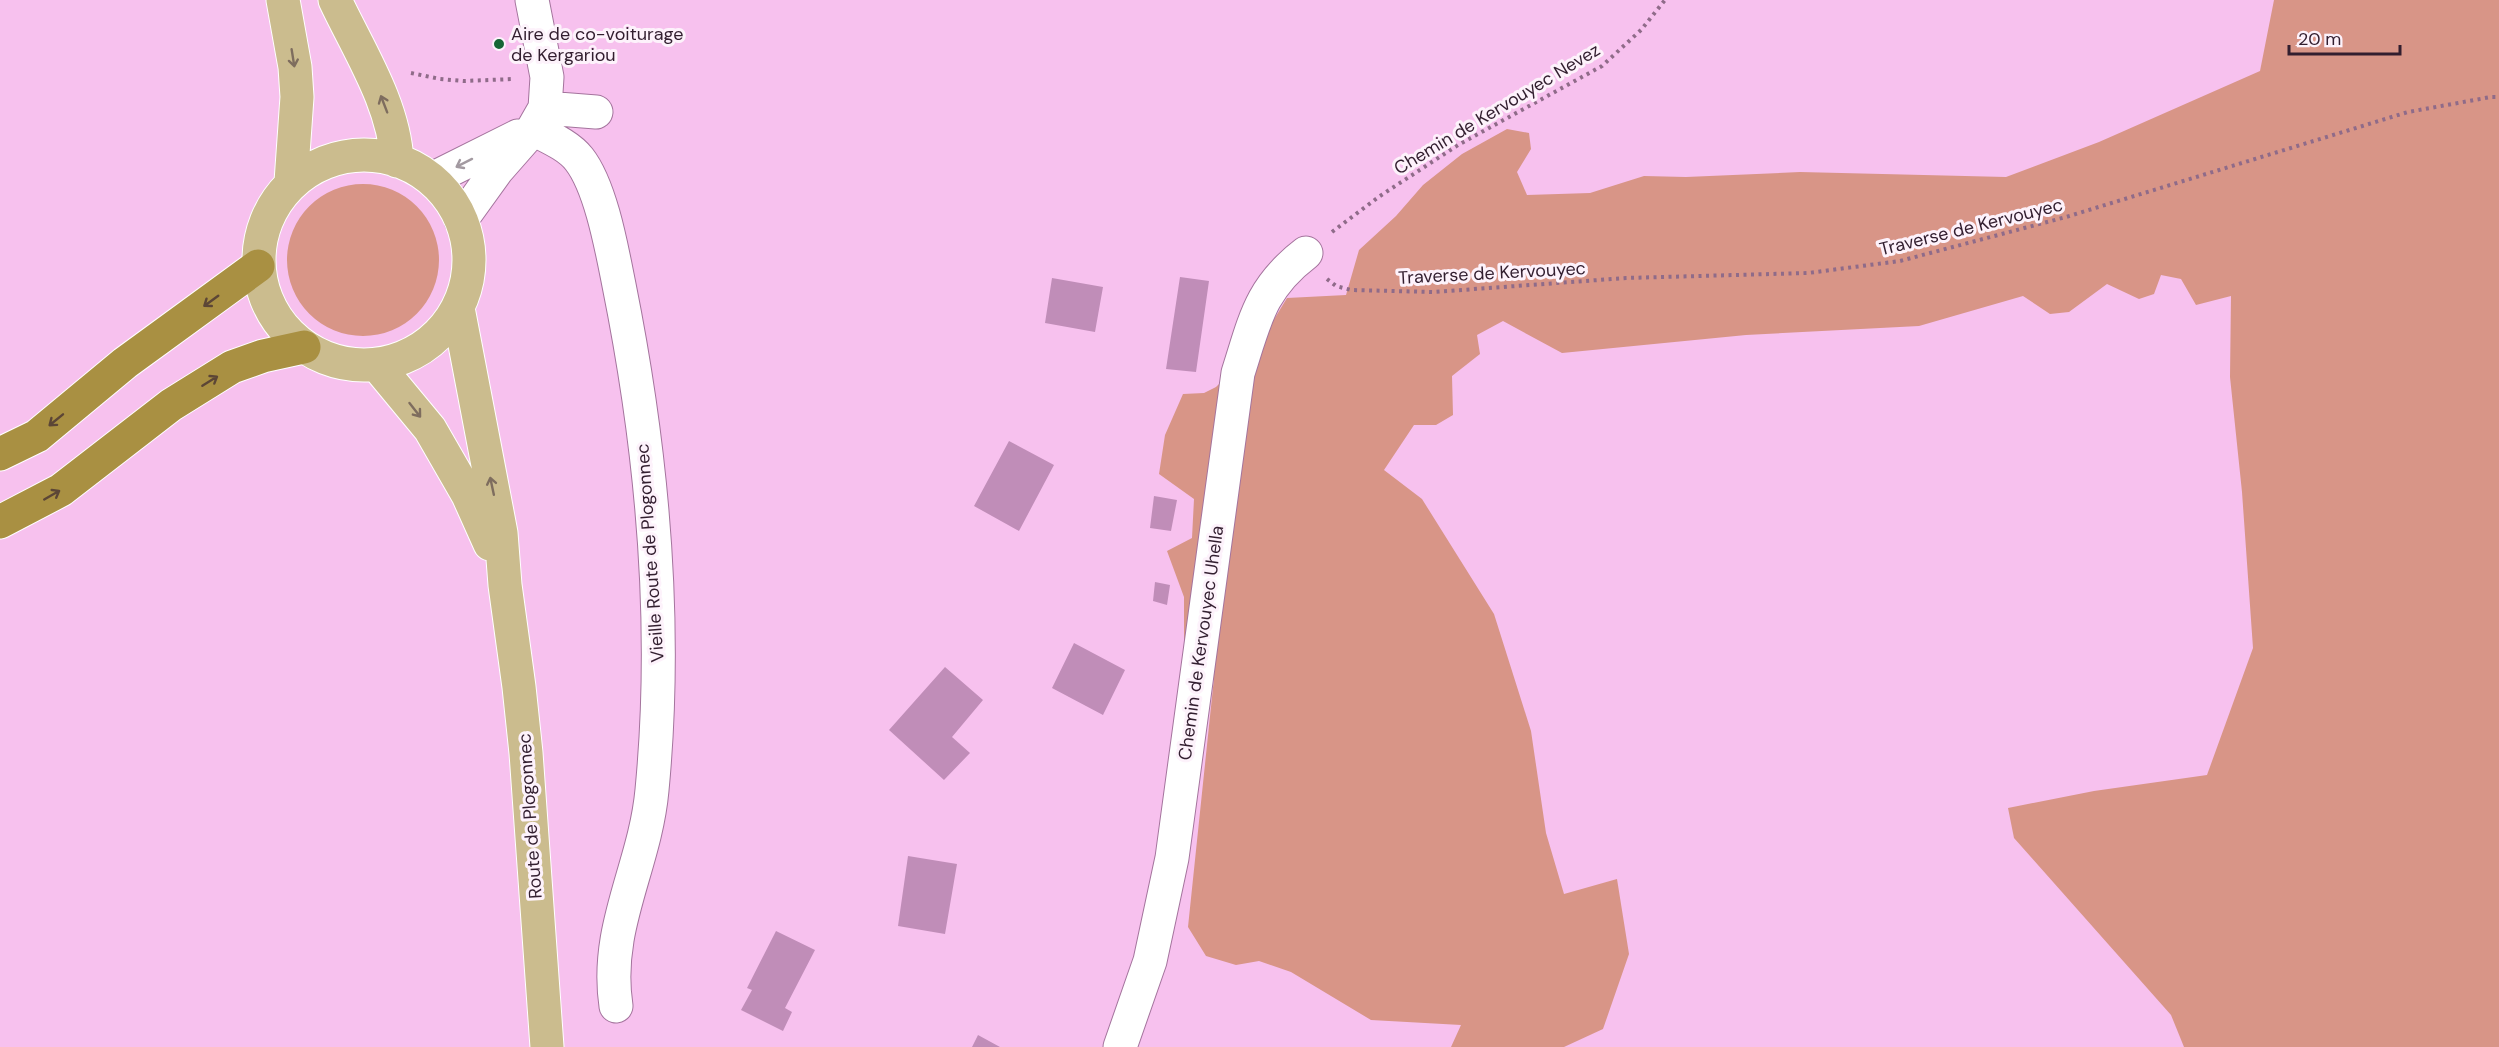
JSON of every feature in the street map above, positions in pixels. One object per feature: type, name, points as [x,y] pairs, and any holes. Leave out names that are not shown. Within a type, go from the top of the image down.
[{"type":"highway","points":[[0,454],[37,436],[125,363],[258,266]]},
{"type":"highway","points":[[0,522],[61,490],[171,405],[232,367],[263,356],[304,347]]},
{"type":"main road","points":[[283,0],[295,67],[297,97],[291,182]]},
{"type":"main road","points":[[335,0],[382,98],[396,136],[397,160]]},
{"type":"main road","points":[[367,155],[397,160],[416,168],[432,179],[449,198],[461,219],[469,249],[468,279],[458,308],[444,330],[425,346],[403,359],[378,365],[352,365],[327,359],[304,347],[280,326],[265,298],[258,266],[264,226],[272,207],[291,182],[314,167],[339,157],[367,155]]},
{"type":"main road","points":[[458,308],[501,533],[505,585]]},
{"type":"main road","points":[[378,365],[430,429],[450,460],[490,544],[505,585]]},
{"type":"main road","name":"Route de Plogonnec","points":[[505,585],[526,753],[547,1047]]},
{"type":"street","points":[[461,219],[542,105],[532,0]]},
{"type":"street","points":[[432,179],[542,105],[596,112]]},
{"type":"street","name":"Vieille Route de Plogonnec","points":[[542,105],[561,144],[579,158],[590,177],[603,216],[630,341],[648,477],[657,609],[655,756],[647,828],[616,935],[612,981],[616,1006]]},
{"type":"street","name":"Chemin de Kervouyec Uhella","points":[[1120,1047],[1150,961],[1172,858],[1238,373],[1271,286],[1288,267],[1306,253]]},
{"type":"path","name":"Chemin de Kervouyec Nevez","points":[[1306,253],[1380,196],[1458,145],[1602,66],[1641,30],[1665,0]]},
{"type":"path","points":[[407,72],[464,81],[542,105]]},
{"type":"path","name":"Traverse de Kervouyec","points":[[1306,253],[1322,275],[1336,286],[1351,290],[1388,293],[1434,292],[1626,278],[1808,273],[1900,261],[2066,217],[2408,112],[2490,96],[2499,97]]},
{"type":"shaded area","points":[[2274,0],[2499,0],[2499,1047],[2184,1047],[2171,1015],[2014,838],[2008,808],[2094,791],[2207,775],[2253,648],[2242,492],[2230,377],[2231,296],[2196,305],[2181,279],[2161,275],[2154,294],[2139,299],[2107,284],[2069,312],[2050,314],[2023,296],[1919,326],[1746,335],[1562,353],[1503,321],[1477,335],[1480,354],[1452,376],[1453,415],[1436,425],[1414,425],[1384,470],[1422,499],[1494,614],[1531,731],[1546,833],[1564,894],[1617,879],[1629,954],[1603,1029],[1564,1047],[1451,1047],[1461,1025],[1371,1020],[1291,972],[1259,961],[1236,965],[1206,956],[1188,927],[1214,678],[1184,651],[1184,597],[1167,551],[1192,538],[1194,499],[1159,474],[1165,435],[1183,394],[1204,393],[1216,387],[1253,354],[1287,298],[1346,295],[1359,250],[1396,216],[1423,185],[1462,154],[1507,129],[1529,133],[1531,149],[1517,172],[1527,195],[1590,193],[1644,176],[1686,177],[1800,172],[2006,177],[2099,142],[2260,71]]},
{"type":"shaded area","points":[[363,184],[392,190],[405,197],[416,207],[426,218],[433,231],[439,260],[433,289],[426,302],[416,313],[405,323],[392,330],[363,336],[334,330],[321,323],[310,313],[300,302],[293,289],[287,260],[293,231],[300,218],[310,207],[321,197],[334,190]]},
{"type":"building","points":[[1180,277],[1209,281],[1196,372],[1166,369]]},
{"type":"building","points":[[1052,278],[1103,287],[1095,332],[1045,323]]},
{"type":"building","points":[[1009,441],[1054,465],[1019,531],[974,506]]},
{"type":"building","points":[[1154,496],[1177,500],[1171,531],[1150,528]]},
{"type":"building","points":[[1155,582],[1170,585],[1167,605],[1153,601]]},
{"type":"building","points":[[1074,643],[1125,670],[1103,715],[1052,688]]},
{"type":"building","points":[[945,667],[983,700],[952,737],[970,753],[944,780],[889,730]]},
{"type":"building","points":[[908,856],[957,864],[945,934],[898,926]]},
{"type":"building","points":[[776,931],[815,950],[785,1008],[792,1012],[783,1031],[741,1010],[752,990],[747,988]]},
{"type":"building","points":[[978,1035],[1000,1047],[972,1047]]},
{"type":"place","name":"Aire de co-voiturage de Kergariou","points":[[499,44]]}]
